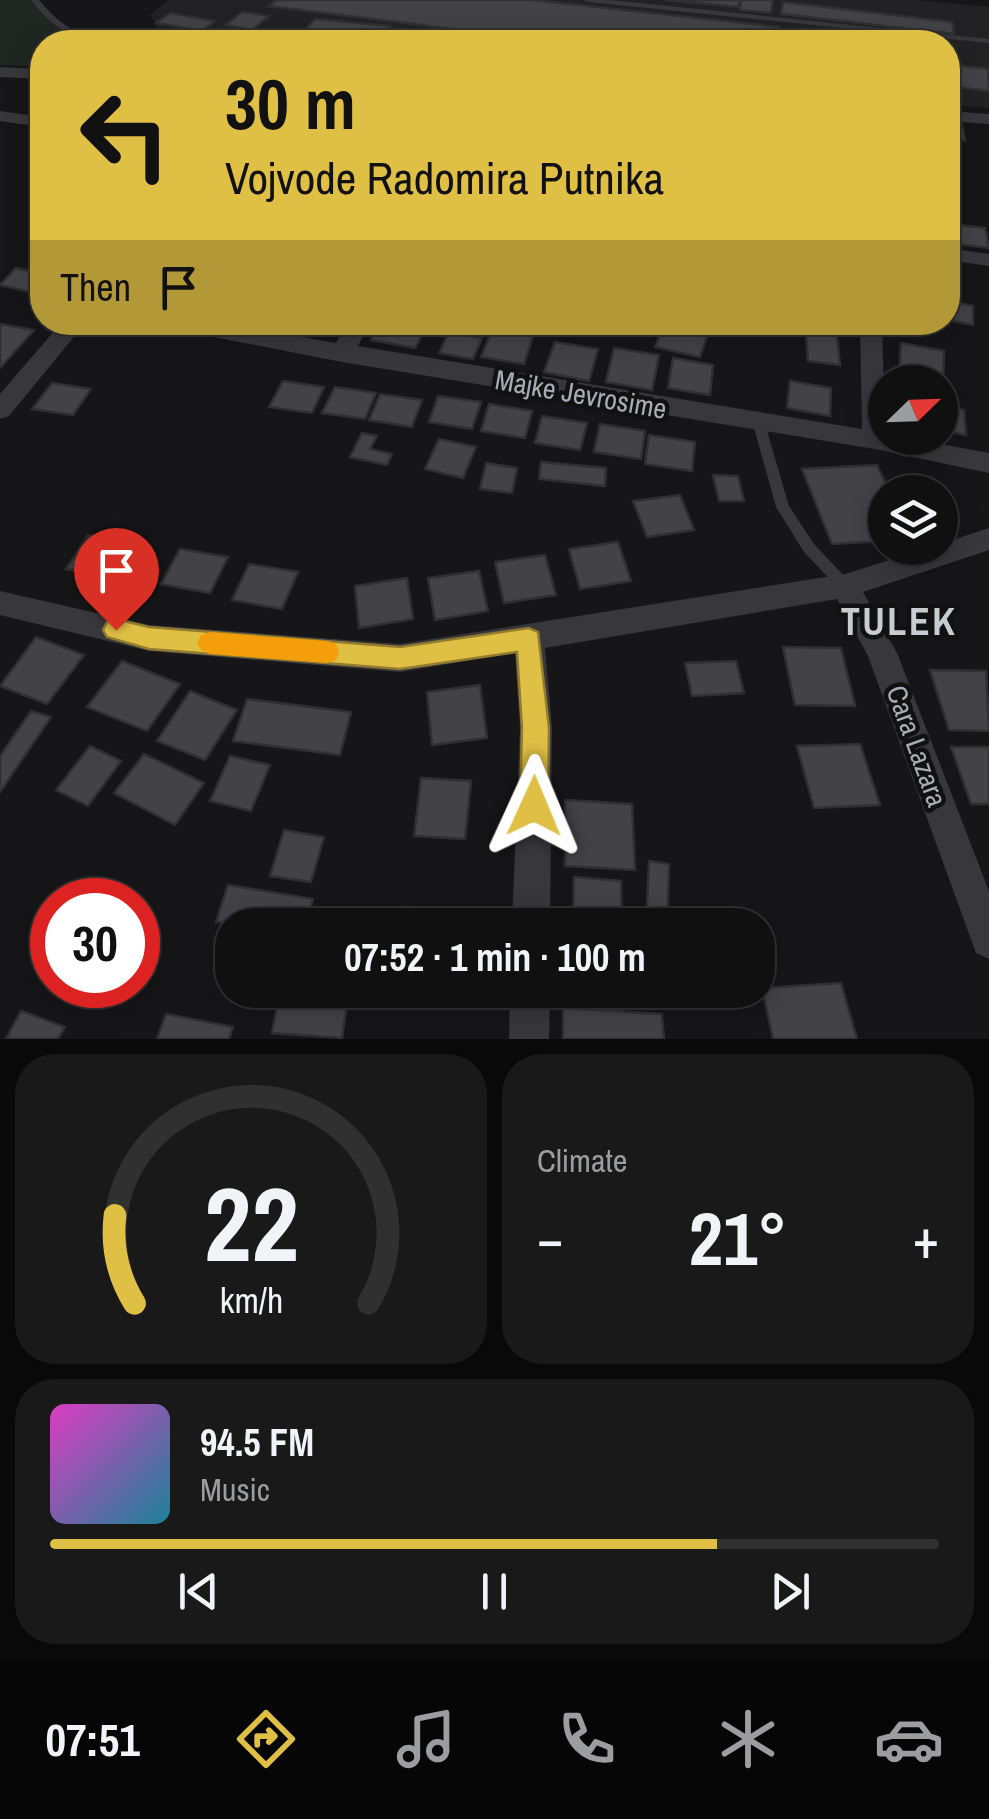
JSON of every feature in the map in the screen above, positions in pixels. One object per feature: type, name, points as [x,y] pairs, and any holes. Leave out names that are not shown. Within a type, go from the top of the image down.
[{"type":"street","points":[[0,72],[30,73]]},
{"type":"street","points":[[0,116],[30,120]]},
{"type":"street","points":[[960,117],[989,119]]},
{"type":"street","points":[[960,256],[989,260]]},
{"type":"street","points":[[0,410],[64,335]]},
{"type":"street","name":"Majke Jevrosime","points":[[242,335],[758,424],[868,439]]},
{"type":"street","points":[[342,354],[352,335]]},
{"type":"street","points":[[872,335],[873,365]]},
{"type":"street","name":"Majke Jevrosime","points":[[949,455],[989,463]]},
{"type":"street","points":[[0,603],[149,638],[400,658],[845,586],[989,539]]},
{"type":"street","name":"Cara Lazara","points":[[845,586],[882,653],[989,940]]},
{"type":"street","points":[[529,639],[536,728],[532,908]]},
{"type":"street","points":[[529,1039],[530,1008]]},
{"type":"lane","points":[[35,0],[61,30]]},
{"type":"lane","points":[[588,0],[882,30]]},
{"type":"lane","points":[[960,38],[989,42]]},
{"type":"lane","points":[[758,424],[783,507],[809,548],[845,586]]},
{"type":"shaded area","points":[[0,0],[35,0],[67,30],[30,30],[30,66],[0,65]]},
{"type":"shaded area","points":[[168,0],[918,0],[989,7],[989,108],[960,106],[960,30],[159,30],[150,15]]},
{"type":"building","points":[[276,0],[533,0],[779,27],[461,30],[269,6]]},
{"type":"building","points":[[665,0],[740,0],[738,7]]},
{"type":"building","points":[[741,0],[773,0],[771,13],[740,10]]},
{"type":"building","points":[[783,2],[952,22],[953,30],[919,30],[781,14]]},
{"type":"building","points":[[242,12],[269,16],[252,30],[225,25]]},
{"type":"building","points":[[170,13],[215,21],[203,30],[156,23]]},
{"type":"building","points":[[315,19],[391,26],[386,30],[305,30]]},
{"type":"building","points":[[960,66],[988,69],[989,91],[960,87]]},
{"type":"building","points":[[960,225],[985,228],[989,248],[960,244]]},
{"type":"building","points":[[16,268],[30,271],[30,292],[0,285]]},
{"type":"building","points":[[960,303],[973,306],[973,325],[960,322]]},
{"type":"building","points":[[0,324],[30,329],[30,334],[0,368]]},
{"type":"building","points":[[374,335],[422,335],[415,348],[371,340]]},
{"type":"building","points":[[448,335],[482,338],[473,359],[439,353]]},
{"type":"building","points":[[490,335],[533,335],[524,364],[481,357]]},
{"type":"building","points":[[660,335],[707,336],[700,357],[655,347]]},
{"type":"building","points":[[806,335],[837,336],[840,365],[808,361]]},
{"type":"building","points":[[555,342],[598,349],[589,381],[544,372]]},
{"type":"building","points":[[901,343],[944,351],[944,365],[900,365]]},
{"type":"building","points":[[614,348],[659,355],[652,390],[606,382]]},
{"type":"building","points":[[673,358],[713,365],[710,395],[668,388]]},
{"type":"building","points":[[283,381],[324,387],[312,413],[269,407]]},
{"type":"building","points":[[790,381],[831,388],[830,416],[787,408]]},
{"type":"building","points":[[52,383],[91,389],[73,415],[32,409]]},
{"type":"building","points":[[335,387],[376,393],[365,419],[322,413]]},
{"type":"building","points":[[380,394],[422,400],[412,427],[369,420]]},
{"type":"building","points":[[438,396],[481,402],[472,429],[429,422]]},
{"type":"building","points":[[489,404],[532,411],[525,438],[481,431]]},
{"type":"building","points":[[958,409],[964,410],[966,435],[958,433]]},
{"type":"building","points":[[542,416],[587,423],[580,450],[535,443]]},
{"type":"building","points":[[600,424],[645,431],[641,459],[594,452]]},
{"type":"building","points":[[362,433],[377,436],[370,449],[392,454],[387,465],[350,457]]},
{"type":"building","points":[[649,435],[695,442],[692,471],[645,464]]},
{"type":"building","points":[[439,439],[476,447],[463,478],[425,469]]},
{"type":"building","points":[[541,462],[606,468],[605,486],[539,479]]},
{"type":"building","points":[[486,463],[517,468],[512,493],[480,489]]},
{"type":"building","points":[[877,465],[882,475],[868,475],[868,542],[832,544],[802,469]]},
{"type":"building","points":[[713,475],[738,476],[744,501],[719,501]]},
{"type":"building","points":[[680,495],[694,530],[647,537],[633,501]]},
{"type":"building","points":[[88,535],[134,543],[114,578],[66,569]]},
{"type":"building","points":[[618,542],[631,581],[580,589],[569,549]]},
{"type":"building","points":[[180,549],[228,557],[210,593],[161,584]]},
{"type":"building","points":[[545,555],[556,595],[504,603],[495,562]]},
{"type":"building","points":[[249,564],[298,572],[282,609],[232,600]]},
{"type":"building","points":[[479,571],[488,611],[435,620],[428,578]]},
{"type":"building","points":[[407,578],[413,619],[359,628],[355,586]]},
{"type":"building","points":[[36,637],[84,655],[47,704],[0,686]]},
{"type":"building","points":[[783,647],[841,648],[855,706],[795,705]]},
{"type":"building","points":[[122,661],[180,684],[147,731],[87,707]]},
{"type":"building","points":[[736,661],[744,693],[692,696],[685,663]]},
{"type":"building","points":[[930,670],[986,671],[989,731],[949,730]]},
{"type":"building","points":[[480,685],[487,738],[432,745],[427,692]]},
{"type":"building","points":[[190,691],[237,710],[205,760],[157,741]]},
{"type":"building","points":[[247,699],[351,712],[340,755],[233,741]]},
{"type":"building","points":[[31,711],[51,717],[0,792],[0,756]]},
{"type":"building","points":[[860,744],[880,805],[814,808],[797,746]]},
{"type":"building","points":[[90,746],[121,761],[88,806],[56,790]]},
{"type":"building","points":[[951,747],[989,747],[989,804],[971,804]]},
{"type":"building","points":[[144,754],[204,783],[175,825],[114,793]]},
{"type":"building","points":[[230,756],[270,765],[251,811],[210,801]]},
{"type":"building","points":[[421,778],[471,781],[465,839],[414,836]]},
{"type":"building","points":[[565,800],[632,804],[635,870],[565,866]]},
{"type":"building","points":[[284,830],[324,837],[311,882],[270,876]]},
{"type":"building","points":[[649,861],[669,864],[668,908],[647,908]]},
{"type":"building","points":[[574,877],[621,881],[622,908],[573,908]]},
{"type":"building","points":[[228,885],[313,899],[311,908],[221,908]]},
{"type":"building","points":[[841,983],[857,1039],[773,1039],[766,1008],[775,1008],[775,987]]},
{"type":"building","points":[[277,1008],[346,1008],[342,1038],[272,1033]]},
{"type":"building","points":[[563,1008],[662,1014],[664,1039],[563,1039]]},
{"type":"building","points":[[21,1011],[65,1027],[58,1039],[6,1039]]},
{"type":"building","points":[[166,1014],[233,1027],[229,1039],[157,1039]]},
{"type":"slow traffic","points":[[210,643],[327,652]]},
{"type":"district","name":"TULEK","points":[[899,621]]},
{"type":"route","points":[[116,630],[149,638],[400,658],[529,639],[536,728],[534,806]]}]
